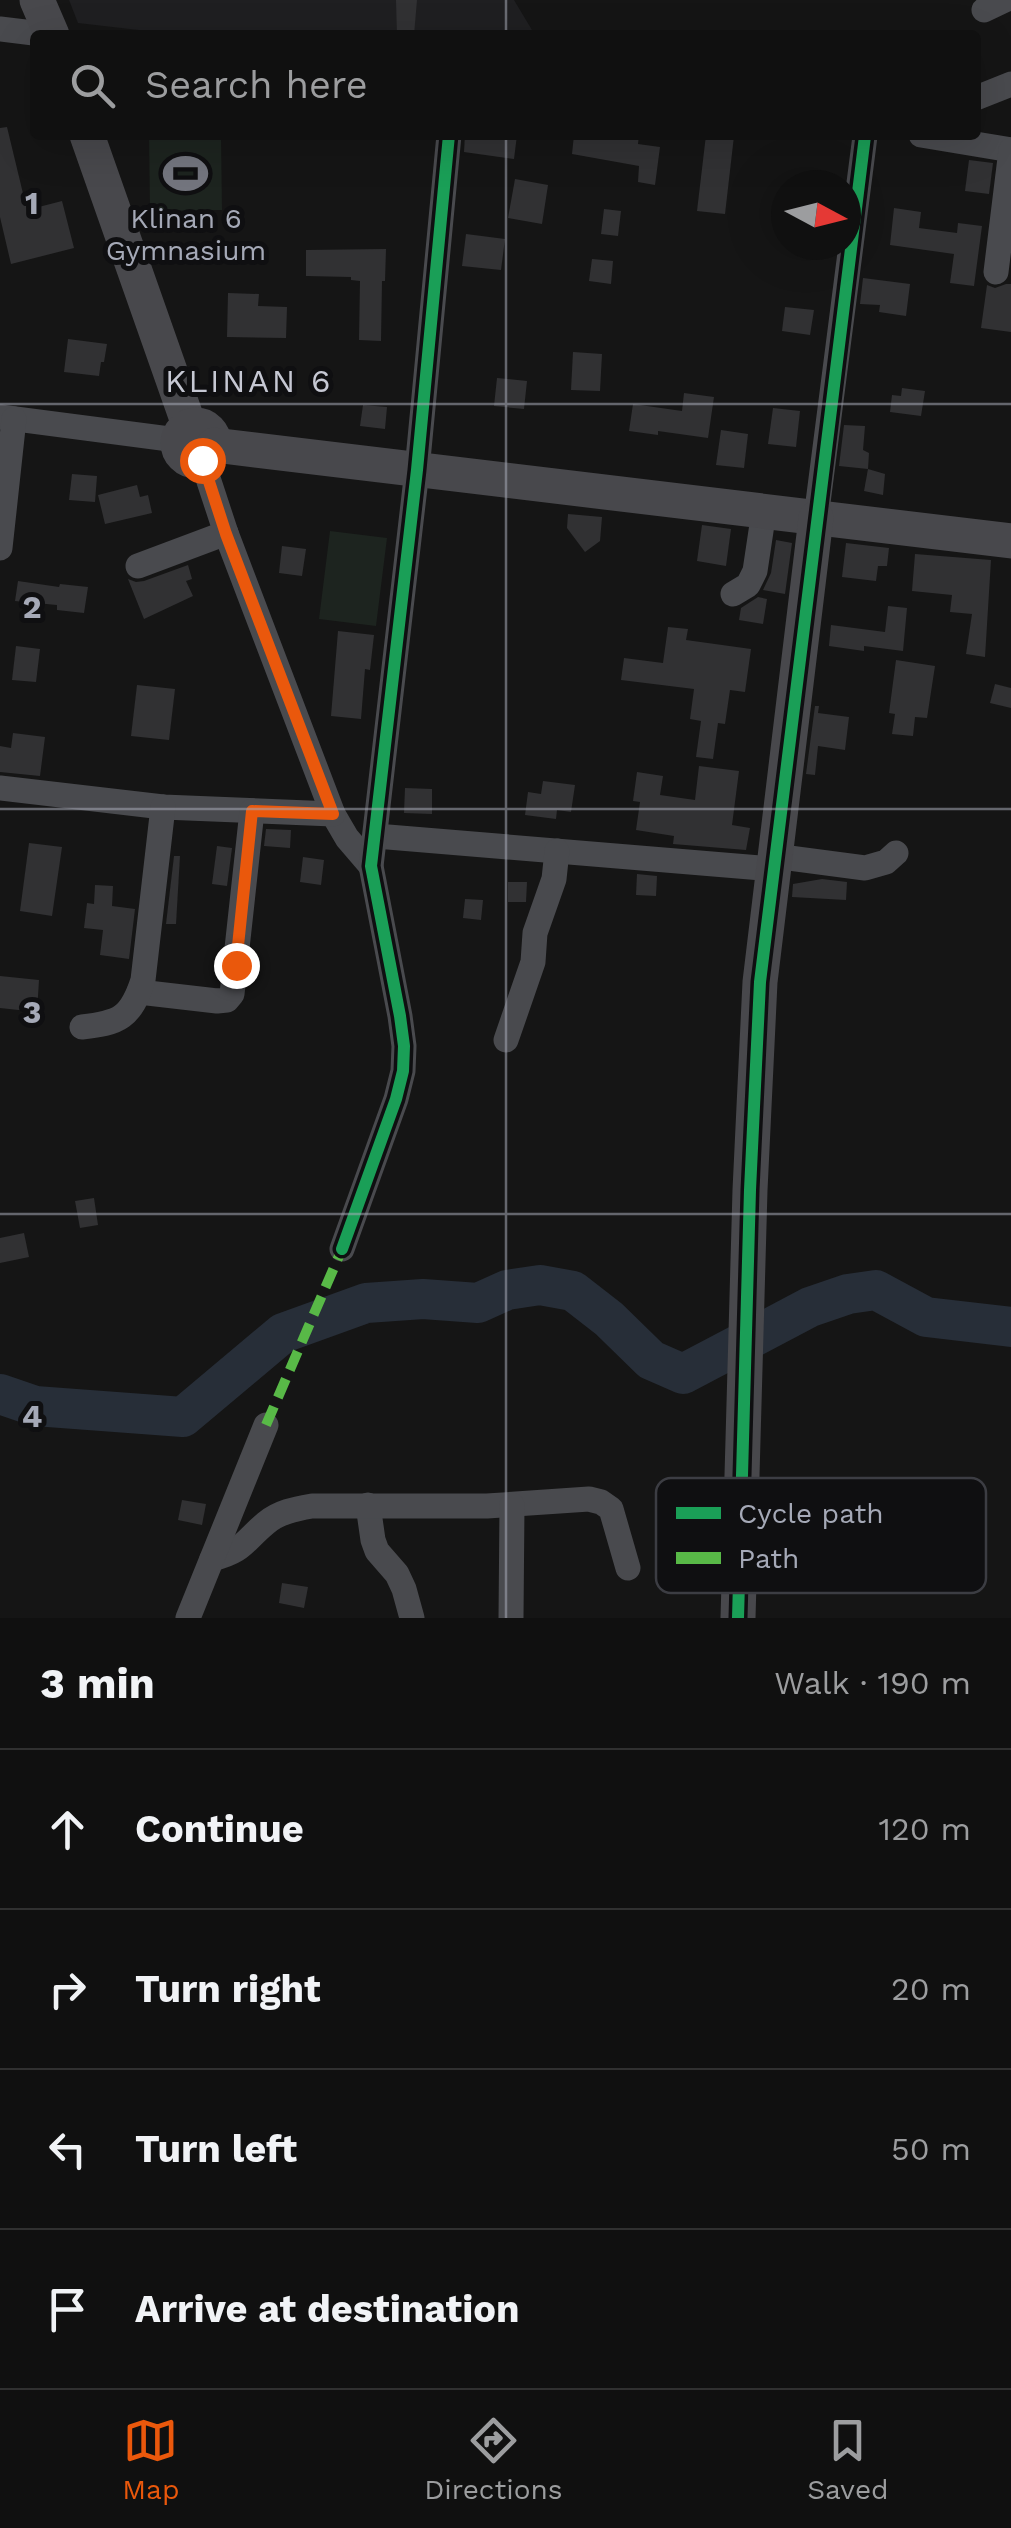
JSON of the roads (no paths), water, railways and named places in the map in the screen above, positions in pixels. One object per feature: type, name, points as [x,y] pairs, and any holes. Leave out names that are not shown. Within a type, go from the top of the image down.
[{"type":"street","points":[[38,0],[49,30]]},
{"type":"street","points":[[0,29],[30,33]]},
{"type":"street","points":[[981,96],[1011,84]]},
{"type":"street","points":[[89,140],[226,534],[333,814],[372,866]]},
{"type":"street","points":[[342,1248],[403,1071],[400,1016],[372,866],[417,470],[449,140]]},
{"type":"street","points":[[742,1478],[760,982],[861,140]]},
{"type":"street","points":[[951,140],[1011,150],[996,272]]},
{"type":"street","points":[[0,548],[7,418],[1011,541]]},
{"type":"street","points":[[733,594],[748,585],[755,571],[764,512]]},
{"type":"street","points":[[138,566],[226,534]]},
{"type":"street","points":[[0,788],[163,807],[333,814]]},
{"type":"street","points":[[82,1027],[110,1024],[136,1002],[143,980],[163,807]]},
{"type":"street","points":[[139,992],[217,1001],[227,1000],[232,994],[252,811]]},
{"type":"street","points":[[376,836],[557,852],[865,868],[886,862],[896,853]]},
{"type":"street","points":[[506,1040],[533,962],[535,933],[554,879],[557,852]]},
{"type":"street","points":[[188,1618],[266,1426]]},
{"type":"street","points":[[212,1559],[233,1554],[267,1521],[287,1511],[312,1506],[512,1505],[589,1499],[611,1509],[628,1568]]},
{"type":"street","points":[[368,1505],[373,1540],[397,1574],[412,1618]]},
{"type":"street","points":[[510,1618],[512,1505]]},
{"type":"street","points":[[738,1618],[739,1593]]},
{"type":"waterway","points":[[0,1394],[35,1406],[183,1417],[283,1333],[366,1303],[423,1299],[478,1303],[507,1290],[540,1285],[573,1291],[651,1360],[683,1374],[810,1307],[848,1294],[876,1290],[926,1317],[1011,1327]]},
{"type":"place","name":"Klinan 6 Gymnasium","points":[[186,173]]},
{"type":"district","name":"KLINAN 6","points":[[249,381]]}]
